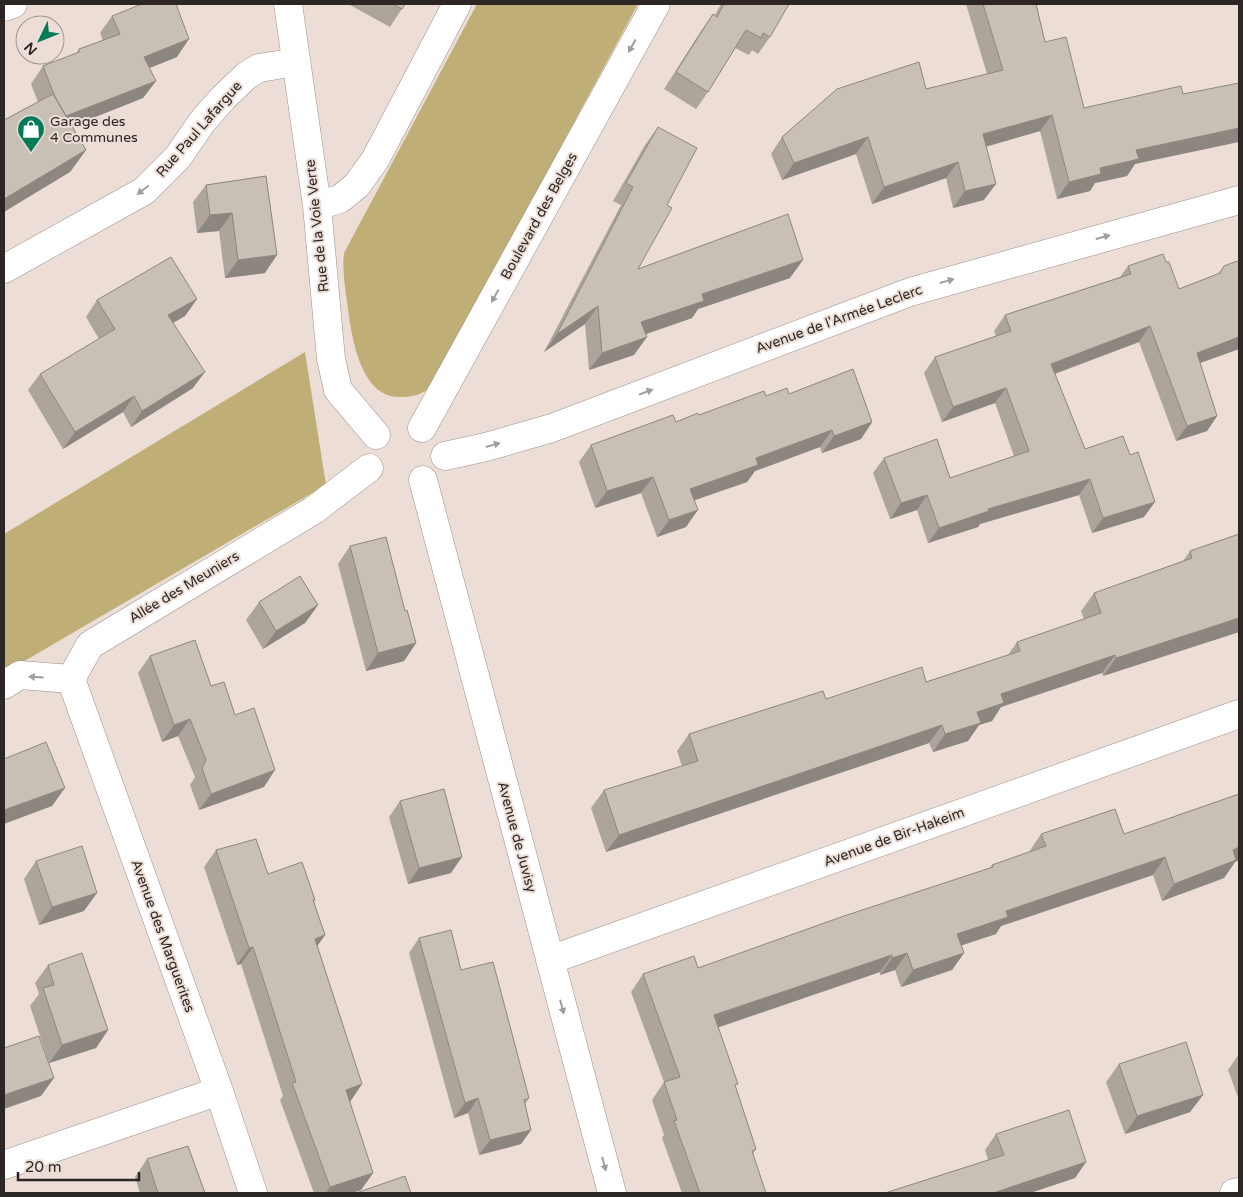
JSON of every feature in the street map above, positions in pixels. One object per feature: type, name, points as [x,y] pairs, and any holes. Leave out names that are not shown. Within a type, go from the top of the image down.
[{"type":"street","points":[[4,7],[13,4]]},
{"type":"street","name":"Rue de la Voie Verte","points":[[288,4],[317,206],[329,347],[338,390],[376,435]]},
{"type":"street","points":[[317,206],[340,199],[357,185],[375,160],[458,4]]},
{"type":"street","name":"Boulevard des Belges","points":[[422,428],[656,4]]},
{"type":"street","name":"Rue Paul Lafargue","points":[[4,269],[144,191],[178,157],[207,116],[246,76],[259,68],[296,62]]},
{"type":"street","name":"Avenue de l'Armée Leclerc","points":[[445,456],[486,447],[552,428],[910,292],[1239,200]]},
{"type":"street","name":"Allée des Meuniers","points":[[71,680],[90,644],[314,510],[369,468]]},
{"type":"street","name":"Avenue de Juvisy","points":[[423,480],[612,1193]]},
{"type":"street","points":[[4,685],[20,676],[71,680]]},
{"type":"street","name":"Avenue des Marguerites","points":[[71,680],[219,1091],[253,1193]]},
{"type":"street","name":"Avenue de Bir-Hakeim","points":[[550,960],[1239,714]]},
{"type":"street","points":[[4,1165],[219,1091]]},
{"type":"street","points":[[1234,1193],[1239,1192]]},
{"type":"shaded area","points":[[477,4],[638,4],[431,387],[413,396],[400,397],[386,394],[375,387],[366,375],[355,346],[345,284],[344,253]]},
{"type":"shaded area","points":[[305,352],[326,485],[4,673],[4,534]]},
{"type":"building","points":[[142,4],[176,4],[189,39],[144,57],[156,81],[66,116],[55,97],[43,66],[65,65],[65,57],[79,52],[79,49],[120,34],[112,16]]},
{"type":"building","points":[[393,4],[405,4],[402,9]]},
{"type":"building","points":[[724,4],[789,4],[770,37],[763,33],[761,38],[746,30],[708,92],[676,72],[713,14],[717,17]]},
{"type":"building","points":[[983,4],[1036,4],[1045,42],[1066,37],[1084,108],[1181,86],[1183,94],[1239,83],[1239,128],[1136,150],[1139,159],[1100,168],[1101,174],[1069,182],[1052,115],[983,134],[996,184],[965,191],[958,162],[884,187],[868,137],[794,163],[782,137],[837,89],[919,62],[926,89],[1003,70]]},
{"type":"building","points":[[53,94],[86,150],[4,199],[4,120]]},
{"type":"building","points":[[658,127],[697,148],[667,205],[672,208],[638,269],[788,214],[803,260],[702,294],[704,301],[641,322],[647,337],[602,353],[598,306],[557,334],[633,187],[626,183]]},
{"type":"building","points":[[266,176],[277,255],[238,260],[232,213],[210,215],[206,185]]},
{"type":"building","points":[[1163,254],[1166,262],[1169,262],[1179,289],[1220,273],[1224,266],[1239,262],[1239,337],[1197,353],[1217,416],[1187,426],[1150,326],[1051,364],[1085,449],[1123,436],[1130,455],[1138,452],[1155,502],[1103,518],[1090,479],[988,509],[989,511],[939,528],[927,495],[901,503],[884,458],[937,439],[950,478],[1029,451],[1006,388],[953,407],[935,357],[1011,331],[1005,315],[1131,274],[1128,266]]},
{"type":"building","points":[[171,257],[197,299],[168,315],[205,372],[142,411],[134,396],[75,432],[40,374],[115,329],[97,300]]},
{"type":"building","points":[[853,369],[872,422],[834,436],[832,430],[756,458],[758,465],[690,489],[698,510],[669,520],[653,477],[607,491],[591,445],[673,415],[676,422],[764,391],[766,396],[787,388],[789,394]]},
{"type":"building","points":[[1239,534],[1239,618],[1116,658],[1115,655],[1001,694],[1004,703],[977,712],[981,723],[945,734],[942,725],[619,835],[604,790],[698,761],[689,734],[823,691],[826,699],[922,667],[926,682],[1020,651],[1017,642],[1101,613],[1094,593],[1192,558],[1190,551]]},
{"type":"building","points":[[386,537],[405,611],[407,610],[416,643],[378,653],[350,546]]},
{"type":"building","points":[[300,576],[318,605],[276,631],[259,602]]},
{"type":"building","points":[[195,640],[211,686],[224,682],[235,715],[254,708],[275,770],[211,794],[202,768],[206,760],[190,719],[174,725],[150,656]]},
{"type":"building","points":[[46,742],[65,788],[4,810],[4,759]]},
{"type":"building","points":[[444,789],[462,857],[419,868],[400,801]]},
{"type":"building","points":[[1239,794],[1239,847],[1233,850],[1236,860],[1174,884],[1165,857],[1006,911],[1008,917],[957,934],[964,953],[913,970],[907,953],[892,958],[892,955],[714,1015],[738,1084],[735,1085],[756,1149],[752,1151],[766,1193],[700,1193],[674,1121],[677,1120],[664,1082],[680,1077],[643,974],[694,956],[698,968],[844,916],[993,867],[992,865],[1046,846],[1041,834],[1115,809],[1124,834]]},
{"type":"building","points":[[256,839],[268,874],[302,862],[325,935],[315,939],[362,1084],[346,1090],[373,1173],[330,1187],[292,1083],[296,1082],[253,947],[249,948],[216,850]]},
{"type":"building","points":[[82,846],[97,893],[52,907],[36,861]]},
{"type":"building","points":[[451,930],[461,970],[493,962],[529,1098],[524,1100],[531,1130],[490,1140],[478,1098],[465,1103],[419,938]]},
{"type":"building","points":[[82,953],[108,1030],[62,1045],[43,988],[54,985],[48,965]]},
{"type":"building","points":[[39,1036],[54,1078],[4,1095],[4,1048]]},
{"type":"building","points":[[1186,1042],[1203,1095],[1137,1116],[1119,1064]]},
{"type":"building","points":[[1069,1110],[1086,1162],[993,1193],[885,1193],[1004,1155],[996,1134]]},
{"type":"building","points":[[188,1146],[205,1193],[158,1193],[147,1159]]},
{"type":"building","points":[[405,1176],[411,1193],[356,1193]]},
{"type":"place","name":"Garage des 4 Communes","points":[[31,153]]}]
